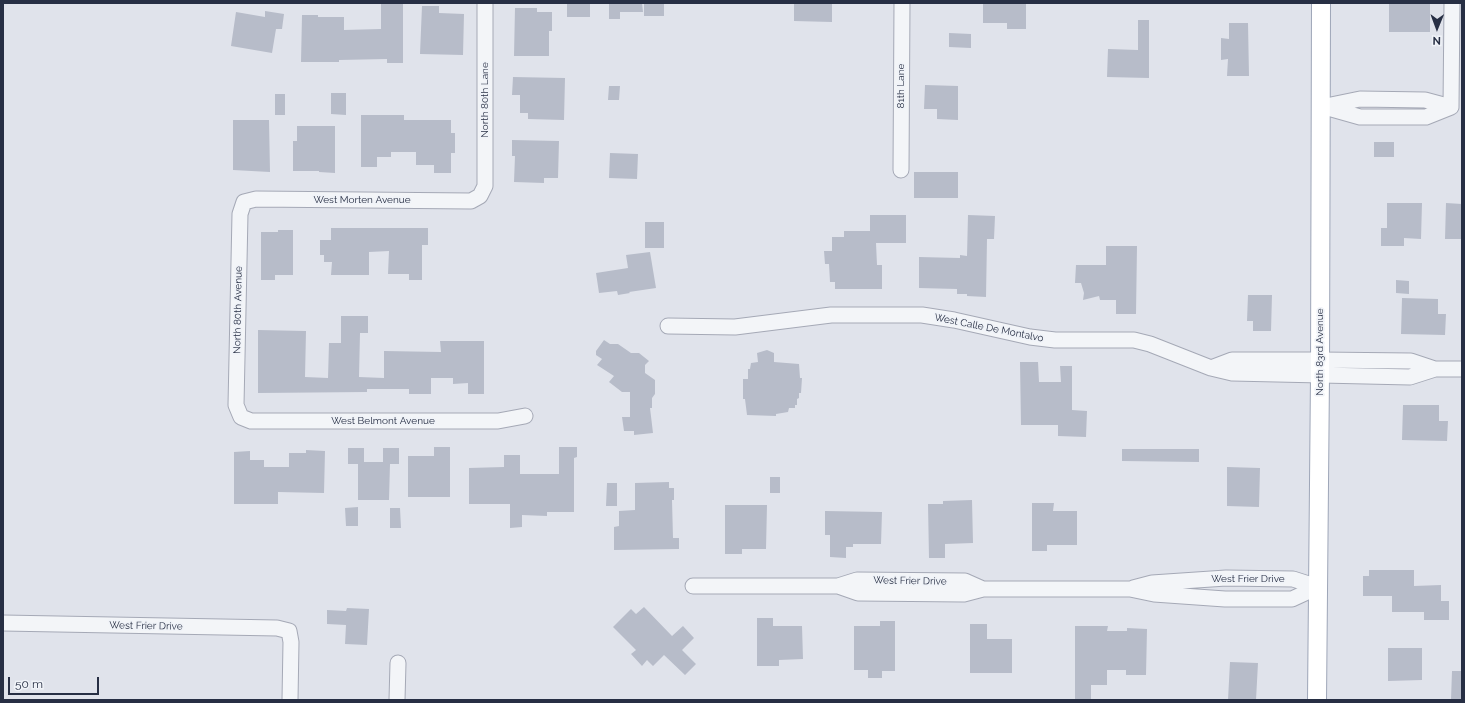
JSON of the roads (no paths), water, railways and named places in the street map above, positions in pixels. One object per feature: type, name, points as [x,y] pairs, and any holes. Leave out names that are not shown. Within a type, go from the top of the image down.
[{"type":"main road","name":"North 83rd Avenue","points":[[1317,700],[1322,3]]},
{"type":"street","name":"North 80th Lane","points":[[480,196],[485,186],[485,3]]},
{"type":"street","name":"81th Lane","points":[[901,170],[902,3]]},
{"type":"street","points":[[1451,107],[1457,44],[1452,3]]},
{"type":"street","points":[[1321,106],[1360,100],[1425,100],[1451,107]]},
{"type":"street","points":[[1412,100],[1412,117]]},
{"type":"street","points":[[1321,106],[1360,117],[1426,117],[1451,107]]},
{"type":"street","name":"West Morten Avenue","points":[[244,202],[256,199],[471,201],[480,196]]},
{"type":"street","name":"North 80th Avenue","points":[[241,417],[236,405],[236,398],[240,214],[244,202]]},
{"type":"street","name":"West Calle De Montalvo","points":[[668,326],[735,327],[831,315],[922,315],[954,320],[1030,337],[1055,340],[1134,340],[1150,344],[1211,368],[1232,373],[1253,367],[1320,368]]},
{"type":"street","points":[[1390,361],[1390,377]]},
{"type":"street","points":[[1320,368],[1390,361],[1411,361],[1435,369]]},
{"type":"street","points":[[1320,368],[1390,377],[1410,377],[1435,369],[1462,369]]},
{"type":"street","name":"West Belmont Avenue","points":[[241,417],[251,421],[498,421],[525,416]]},
{"type":"street","name":"West Frier Drive","points":[[1130,589],[1152,583],[1226,578],[1292,578],[1318,587]]},
{"type":"street","points":[[1249,578],[1249,599]]},
{"type":"street","name":"West Frier Drive","points":[[692,586],[838,586],[858,593],[964,594],[983,589],[1130,589],[1154,594],[1225,599],[1292,599],[1318,587]]},
{"type":"street","name":"West Frier Drive","points":[[3,623],[277,628],[289,631],[291,642],[290,700]]},
{"type":"street","points":[[397,700],[398,663]]}]
